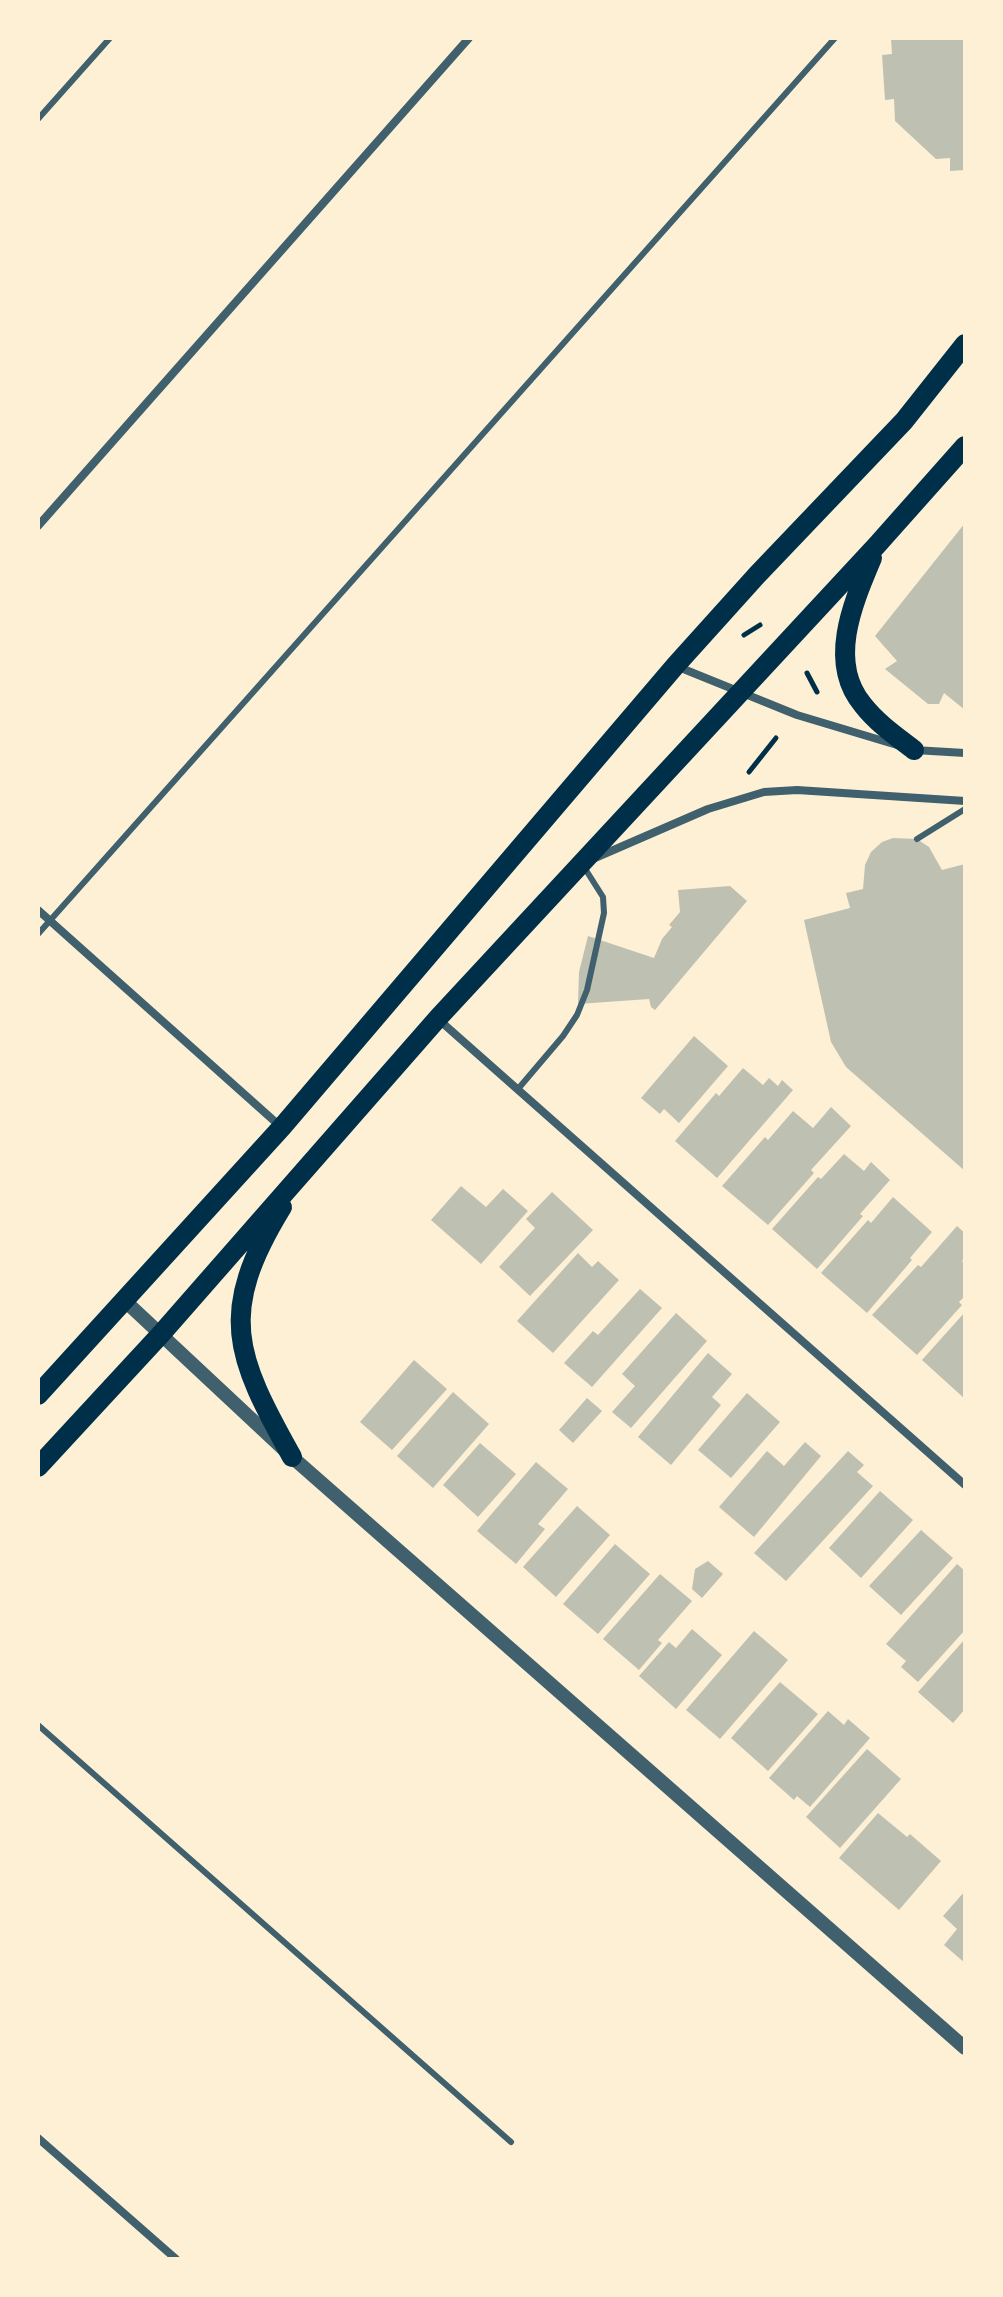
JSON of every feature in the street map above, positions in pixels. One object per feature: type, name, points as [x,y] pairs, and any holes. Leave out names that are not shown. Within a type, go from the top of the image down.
[{"type":"main road","points":[[38,1395],[282,1127],[675,666],[904,421],[965,344]]},
{"type":"main road","points":[[38,1467],[161,1334],[311,1159],[438,1018],[965,446]]},
{"type":"main road","points":[[877,545],[849,620],[843,653],[848,677],[860,703],[914,750]]},
{"type":"main road","points":[[292,1457],[257,1395],[244,1355],[240,1327],[241,1300],[248,1271],[311,1159]]},
{"type":"street","points":[[38,526],[469,38]]},
{"type":"street","points":[[675,666],[738,693],[836,728],[914,750],[965,753]]},
{"type":"street","points":[[582,864],[708,809],[764,792],[797,790],[965,801]]},
{"type":"street","points":[[38,910],[282,1127]]},
{"type":"street","points":[[438,1018],[965,1485]]},
{"type":"street","points":[[124,1300],[292,1457],[965,2048]]},
{"type":"street","points":[[38,2138],[176,2259]]},
{"type":"lane","points":[[38,119],[110,38]]},
{"type":"lane","points":[[38,934],[835,38]]},
{"type":"lane","points":[[917,839],[965,809]]},
{"type":"lane","points":[[518,1089],[563,1036],[577,1015],[587,990],[604,913],[603,897],[582,864]]},
{"type":"lane","points":[[38,1725],[511,2142]]},
{"type":"path","points":[[807,673],[817,692]]},
{"type":"path","points":[[744,779],[776,738]]},
{"type":"building","points":[[891,38],[965,38],[965,170],[950,171],[950,158],[936,159],[895,121],[894,99],[885,100],[882,55],[892,54]]},
{"type":"building","points":[[965,523],[965,710],[944,693],[939,704],[928,704],[885,669],[897,661],[875,636]]},
{"type":"building","points":[[893,838],[917,839],[929,847],[942,870],[965,864],[965,1171],[846,1067],[831,1042],[804,920],[850,908],[846,893],[863,889],[865,865],[871,852],[882,842]]},
{"type":"building","points":[[730,886],[747,901],[655,1010],[649,999],[578,1004],[579,972],[588,936],[654,958],[662,939],[672,927],[669,925],[680,912],[678,890]]},
{"type":"building","points":[[694,1036],[728,1066],[679,1123],[664,1109],[660,1114],[641,1098]]},
{"type":"building","points":[[743,1068],[763,1085],[769,1078],[778,1086],[782,1080],[793,1090],[717,1178],[675,1141],[716,1093],[719,1096]]},
{"type":"building","points":[[831,1107],[851,1126],[768,1225],[722,1186],[765,1137],[768,1140],[793,1111],[813,1128]]},
{"type":"building","points":[[844,1154],[864,1171],[871,1162],[890,1180],[817,1269],[772,1229],[818,1177],[821,1179]]},
{"type":"building","points":[[461,1186],[486,1207],[503,1189],[528,1211],[481,1264],[431,1220]]},
{"type":"building","points":[[552,1192],[593,1230],[530,1296],[499,1267],[535,1228],[526,1219]]},
{"type":"building","points":[[893,1197],[932,1232],[867,1313],[821,1273]]},
{"type":"building","points":[[957,1226],[965,1233],[965,1257],[962,1261],[965,1264],[965,1296],[959,1302],[962,1305],[917,1355],[872,1315]]},
{"type":"building","points":[[578,1253],[592,1267],[598,1261],[619,1280],[553,1353],[517,1321]]},
{"type":"building","points":[[640,1289],[662,1308],[592,1387],[564,1363],[593,1331],[598,1335]]},
{"type":"building","points":[[965,1312],[965,1399],[922,1360]]},
{"type":"building","points":[[676,1313],[707,1341],[631,1428],[612,1412],[635,1386],[622,1374]]},
{"type":"building","points":[[708,1353],[732,1374],[712,1397],[721,1405],[671,1465],[638,1437]]},
{"type":"building","points":[[414,1360],[447,1389],[392,1450],[360,1422]]},
{"type":"building","points":[[453,1392],[489,1424],[433,1488],[397,1456]]},
{"type":"building","points":[[747,1393],[780,1422],[731,1478],[698,1450]]},
{"type":"building","points":[[587,1398],[602,1411],[573,1443],[559,1430]]},
{"type":"building","points":[[805,1442],[821,1456],[754,1537],[719,1507],[767,1451],[784,1466]]},
{"type":"building","points":[[480,1443],[516,1474],[478,1517],[443,1485]]},
{"type":"building","points":[[848,1451],[864,1465],[857,1472],[873,1486],[786,1581],[754,1553]]},
{"type":"building","points":[[536,1462],[568,1489],[538,1524],[545,1529],[516,1564],[477,1531]]},
{"type":"building","points":[[880,1491],[913,1520],[861,1578],[829,1548]]},
{"type":"building","points":[[577,1506],[610,1535],[556,1597],[523,1567]]},
{"type":"building","points":[[921,1530],[953,1558],[901,1615],[869,1586]]},
{"type":"building","points":[[615,1544],[650,1574],[598,1634],[563,1604]]},
{"type":"building","points":[[708,1561],[723,1574],[702,1598],[692,1589],[695,1569]]},
{"type":"building","points":[[957,1564],[965,1571],[965,1630],[918,1682],[901,1667],[906,1661],[886,1644]]},
{"type":"building","points":[[660,1574],[692,1601],[658,1640],[662,1643],[639,1670],[603,1639]]},
{"type":"building","points":[[692,1629],[722,1655],[676,1709],[639,1676],[669,1642],[676,1648]]},
{"type":"building","points":[[754,1631],[788,1660],[720,1739],[686,1710]]},
{"type":"building","points":[[965,1639],[965,1709],[953,1723],[918,1692]]},
{"type":"building","points":[[780,1682],[818,1714],[768,1771],[731,1738]]},
{"type":"building","points":[[828,1711],[844,1725],[848,1719],[870,1738],[810,1807],[797,1796],[794,1800],[769,1778]]},
{"type":"building","points":[[867,1749],[901,1779],[840,1848],[806,1817]]},
{"type":"building","points":[[878,1813],[907,1837],[910,1834],[941,1861],[899,1910],[839,1858]]},
{"type":"building","points":[[965,1891],[965,1963],[944,1945],[957,1929],[943,1916]]}]
